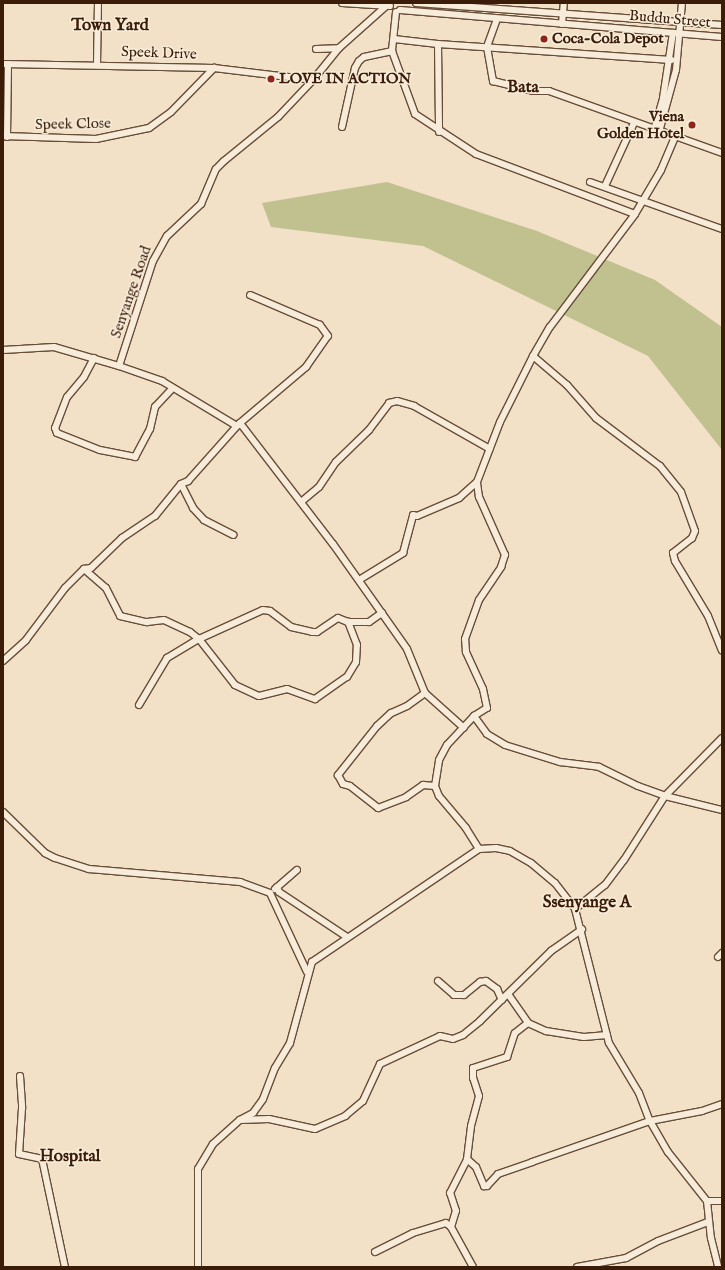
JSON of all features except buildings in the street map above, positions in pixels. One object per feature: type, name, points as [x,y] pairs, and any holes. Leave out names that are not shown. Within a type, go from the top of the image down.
[{"type":"street","points":[[97,65],[98,3]]},
{"type":"street","points":[[342,3],[389,5],[398,11]]},
{"type":"street","points":[[401,3],[398,11],[392,51],[406,95],[415,114],[439,132],[476,154],[635,214]]},
{"type":"street","points":[[416,3],[490,5],[563,13],[722,25]]},
{"type":"street","points":[[562,24],[564,3]]},
{"type":"street","points":[[657,131],[676,33],[680,22],[682,3]]},
{"type":"street","name":"Senyange Road","points":[[119,366],[153,261],[161,244],[201,204],[216,169],[278,117],[313,80],[339,48],[389,5]]},
{"type":"street","name":"Buddu Street","points":[[398,11],[722,37]]},
{"type":"street","points":[[497,19],[487,47],[493,81],[534,91],[549,91],[634,123],[676,136],[722,153]]},
{"type":"street","points":[[657,131],[676,70],[676,33]]},
{"type":"street","points":[[394,39],[438,44],[671,60]]},
{"type":"street","points":[[438,44],[439,132]]},
{"type":"street","points":[[316,49],[339,48]]},
{"type":"street","points":[[342,127],[355,68],[359,61],[364,57],[392,51]]},
{"type":"street","points":[[5,64],[5,137]]},
{"type":"street","name":"Speek Drive","points":[[5,64],[214,68],[313,80]]},
{"type":"street","name":"Speek Close","points":[[5,137],[96,139],[152,127],[171,112],[214,68]]},
{"type":"street","points":[[605,186],[634,123]]},
{"type":"street","points":[[359,580],[403,553],[413,515],[417,516],[459,498],[477,482],[490,449],[533,356],[550,327],[635,214],[644,200],[676,136]]},
{"type":"street","points":[[590,182],[605,186],[722,229]]},
{"type":"street","points":[[3,661],[26,640],[65,588],[84,569],[91,568],[122,538],[146,524],[181,484],[188,481],[238,424],[306,367],[328,336],[320,325],[250,295]]},
{"type":"street","points":[[3,350],[54,348],[94,358],[162,380],[172,388],[238,424],[301,502],[382,613],[407,649],[425,693],[464,728]]},
{"type":"street","points":[[533,356],[567,385],[596,418],[660,466],[681,492],[695,531],[692,538],[673,553],[675,561],[708,616],[722,650]]},
{"type":"street","points":[[94,358],[84,377],[67,396],[55,428],[57,433],[100,450],[135,457],[150,429],[155,406],[172,388]]},
{"type":"street","points":[[301,502],[319,487],[336,462],[369,430],[389,403],[396,401],[414,406],[490,449]]},
{"type":"street","points":[[477,482],[479,497],[505,555],[501,567],[479,600],[465,639],[466,652],[483,689],[488,708],[474,716],[447,745],[439,760],[435,786],[439,796],[466,828],[479,849]]},
{"type":"street","points":[[181,484],[193,508],[204,520],[233,535]]},
{"type":"street","points":[[84,569],[102,582],[118,614],[124,619],[147,622],[164,620],[199,639],[238,687],[263,696],[289,689],[315,699],[330,690],[353,668],[357,645],[348,622]]},
{"type":"street","points":[[139,705],[167,658],[199,639],[267,610],[291,626],[304,631],[317,632],[338,618],[348,622],[369,622],[382,613]]},
{"type":"street","points":[[425,693],[408,706],[391,712],[377,726],[338,775],[343,784],[350,786],[378,808],[406,797],[423,785],[435,786]]},
{"type":"street","points":[[474,716],[487,734],[499,743],[560,762],[600,767],[638,786],[665,796],[722,810]]},
{"type":"street","points":[[575,909],[605,885],[617,871],[665,796],[722,738]]},
{"type":"street","points":[[3,812],[45,853],[89,869],[240,882],[270,893],[307,972]]},
{"type":"street","points":[[198,1267],[198,1169],[213,1144],[240,1120],[253,1113],[263,1099],[275,1068],[290,1043],[307,972],[312,962],[479,849],[496,848],[510,851],[531,862],[555,883],[575,909],[582,929],[607,1035],[621,1066],[639,1093],[650,1121],[668,1152],[707,1201],[708,1222],[718,1267]]},
{"type":"street","points":[[270,893],[297,870]]},
{"type":"street","points":[[277,887],[279,892],[347,937]]},
{"type":"street","points":[[574,934],[578,918]]},
{"type":"street","points":[[240,1120],[270,1119],[315,1129],[351,1112],[352,1108],[363,1101],[377,1068],[384,1060],[440,1036],[458,1038],[502,1000],[536,964],[582,929]]},
{"type":"street","points":[[438,981],[454,995],[464,995],[480,982],[486,982],[497,989],[502,1000]]},
{"type":"street","points":[[508,994],[528,1023],[546,1031],[584,1037],[607,1035]]},
{"type":"street","points":[[451,1227],[456,1212],[450,1193],[466,1159],[471,1126],[479,1096],[473,1078],[473,1068],[507,1057],[516,1033],[528,1023]]},
{"type":"street","points":[[20,1076],[19,1154],[42,1159],[65,1267]]},
{"type":"street","points":[[466,1159],[476,1167],[484,1186],[487,1186],[498,1174],[650,1121],[722,1104]]},
{"type":"street","points":[[707,1201],[722,1201]]},
{"type":"street","points":[[577,1267],[626,1258],[658,1241],[708,1222]]},
{"type":"street","points":[[376,1252],[412,1233],[446,1223],[451,1227],[473,1267]]},
{"type":"green space","points":[[387,182],[537,231],[655,280],[722,327],[722,450],[648,356],[423,246],[271,227],[262,203]]},
{"type":"place","name":"Coca-Cola Depot","points":[[544,39]]},
{"type":"place","name":"LOVE IN ACTION","points":[[271,79]]},
{"type":"place","name":"Viena Golden Hotel","points":[[692,125]]},
{"type":"district","name":"Town Yard","points":[[110,26]]},
{"type":"district","name":"Bata","points":[[523,88]]},
{"type":"district","name":"Ssenyange A","points":[[587,903]]},
{"type":"district","name":"Hospital","points":[[70,1157]]}]
